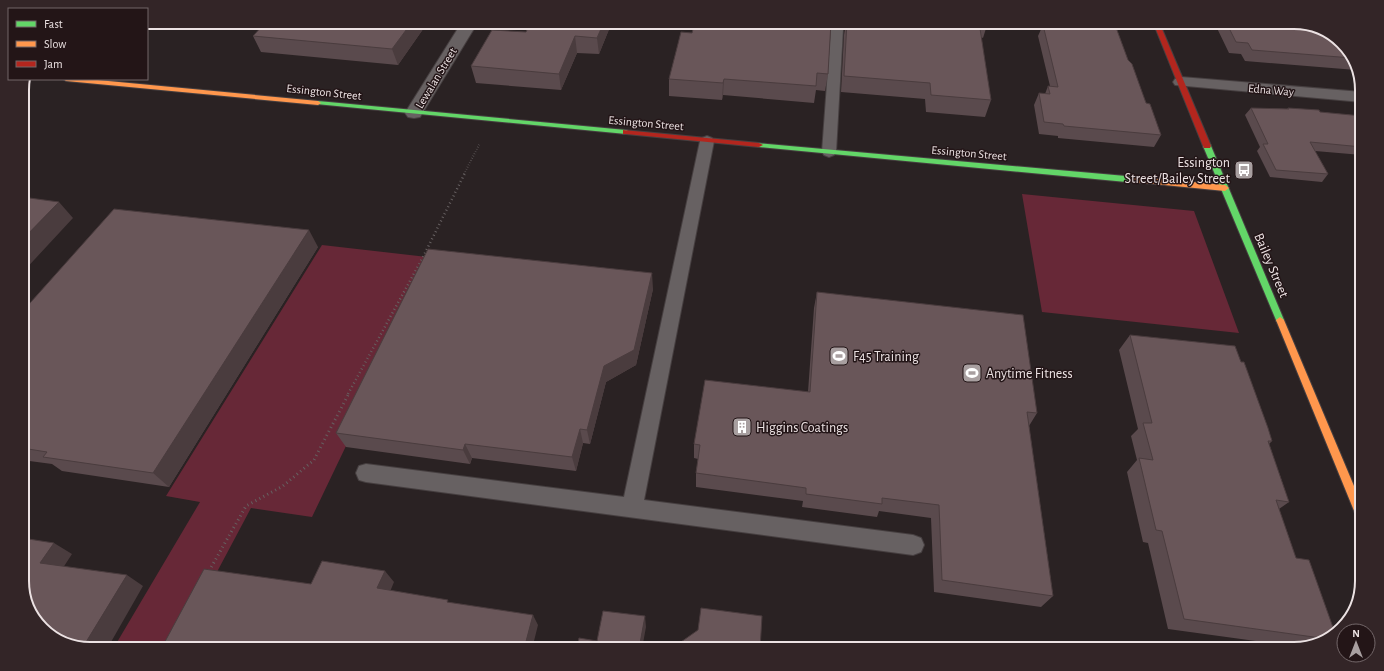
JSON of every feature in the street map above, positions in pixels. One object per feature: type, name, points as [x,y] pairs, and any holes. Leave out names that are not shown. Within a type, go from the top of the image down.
[{"type":"street","name":"Lewalan Street","points":[[414,113],[466,29]]},
{"type":"street","name":"Bailey Street","points":[[1159,29],[1355,501]]},
{"type":"street","name":"Essington Street","points":[[76,80],[414,113],[1225,188]]},
{"type":"street","name":"Edna Way","points":[[1181,82],[1355,96]]},
{"type":"lane","points":[[829,152],[837,30]]},
{"type":"lane","points":[[632,508],[707,140]]},
{"type":"lane","points":[[366,473],[913,545]]},
{"type":"path","points":[[208,574],[246,506],[283,486],[314,460],[339,410],[422,259],[480,143]]},
{"type":"shaded area","points":[[1022,194],[1194,211],[1239,333],[1042,312]]},
{"type":"shaded area","points":[[322,245],[436,258],[312,517],[251,508],[180,642],[117,642],[200,502],[166,496]]},
{"type":"building","points":[[260,29],[407,29],[392,49],[253,36]]},
{"type":"building","points":[[528,29],[601,29],[597,38],[575,36],[559,74],[471,66],[492,30],[526,32]]},
{"type":"building","points":[[693,29],[831,29],[828,74],[817,73],[816,86],[724,79],[723,83],[669,79],[681,32],[692,33]]},
{"type":"building","points":[[847,29],[980,29],[991,100],[931,95],[930,83],[844,76]]},
{"type":"building","points":[[1044,29],[1117,29],[1128,60],[1132,64],[1146,103],[1150,104],[1161,135],[1064,126],[1063,124],[1044,122],[1039,93],[1050,94],[1048,86],[1058,87]]},
{"type":"building","points":[[1230,29],[1294,29],[1310,31],[1328,39],[1346,58],[1252,50],[1248,43],[1236,42]]},
{"type":"building","points":[[1251,108],[1319,110],[1320,112],[1355,115],[1355,146],[1310,142],[1328,174],[1276,170],[1263,144],[1268,144]]},
{"type":"building","points":[[29,198],[59,202],[29,233]]},
{"type":"building","points":[[114,209],[309,230],[153,473],[43,457],[47,452],[29,449],[29,304]]},
{"type":"building","points":[[428,249],[652,273],[634,350],[604,366],[587,430],[580,429],[572,457],[465,444],[463,450],[336,433]]},
{"type":"building","points":[[817,292],[1023,315],[1037,413],[1027,412],[1053,596],[942,580],[939,505],[882,498],[882,504],[806,494],[806,488],[696,473],[700,445],[694,444],[705,380],[810,392]]},
{"type":"building","points":[[1130,335],[1235,346],[1241,362],[1244,362],[1272,441],[1268,441],[1289,502],[1276,500],[1296,558],[1309,560],[1333,628],[1317,637],[1184,619],[1162,531],[1156,530],[1139,458],[1153,460],[1143,423],[1152,423]]},
{"type":"building","points":[[29,539],[54,543],[40,563],[127,575],[86,642],[74,640],[63,636],[44,621],[35,608],[32,600],[29,585]]},
{"type":"building","points":[[322,561],[385,571],[377,588],[448,600],[447,602],[533,615],[526,642],[165,642],[204,569],[311,584]]},
{"type":"building","points":[[701,608],[762,616],[760,642],[681,642],[698,630]]},
{"type":"building","points":[[603,611],[645,616],[640,642],[578,642],[579,638],[597,641]]},
{"type":"traffic: fast","points":[[318,103],[626,132]]},
{"type":"traffic: fast","points":[[759,145],[1137,180]]},
{"type":"traffic: fast","points":[[1207,146],[1280,320]]},
{"type":"traffic: slow","points":[[76,80],[318,103]]},
{"type":"traffic: slow","points":[[1137,180],[1225,188]]},
{"type":"traffic: slow","points":[[1280,320],[1355,501]]},
{"type":"traffic: jam","points":[[1159,29],[1207,146]]},
{"type":"traffic: jam","points":[[626,132],[759,145]]},
{"type":"place","name":"Essington Street/Bailey Street","points":[[1244,170]]},
{"type":"place","name":"F45 Training","points":[[839,356]]},
{"type":"place","name":"Anytime Fitness","points":[[972,373]]},
{"type":"place","name":"Higgins Coatings","points":[[742,427]]}]
